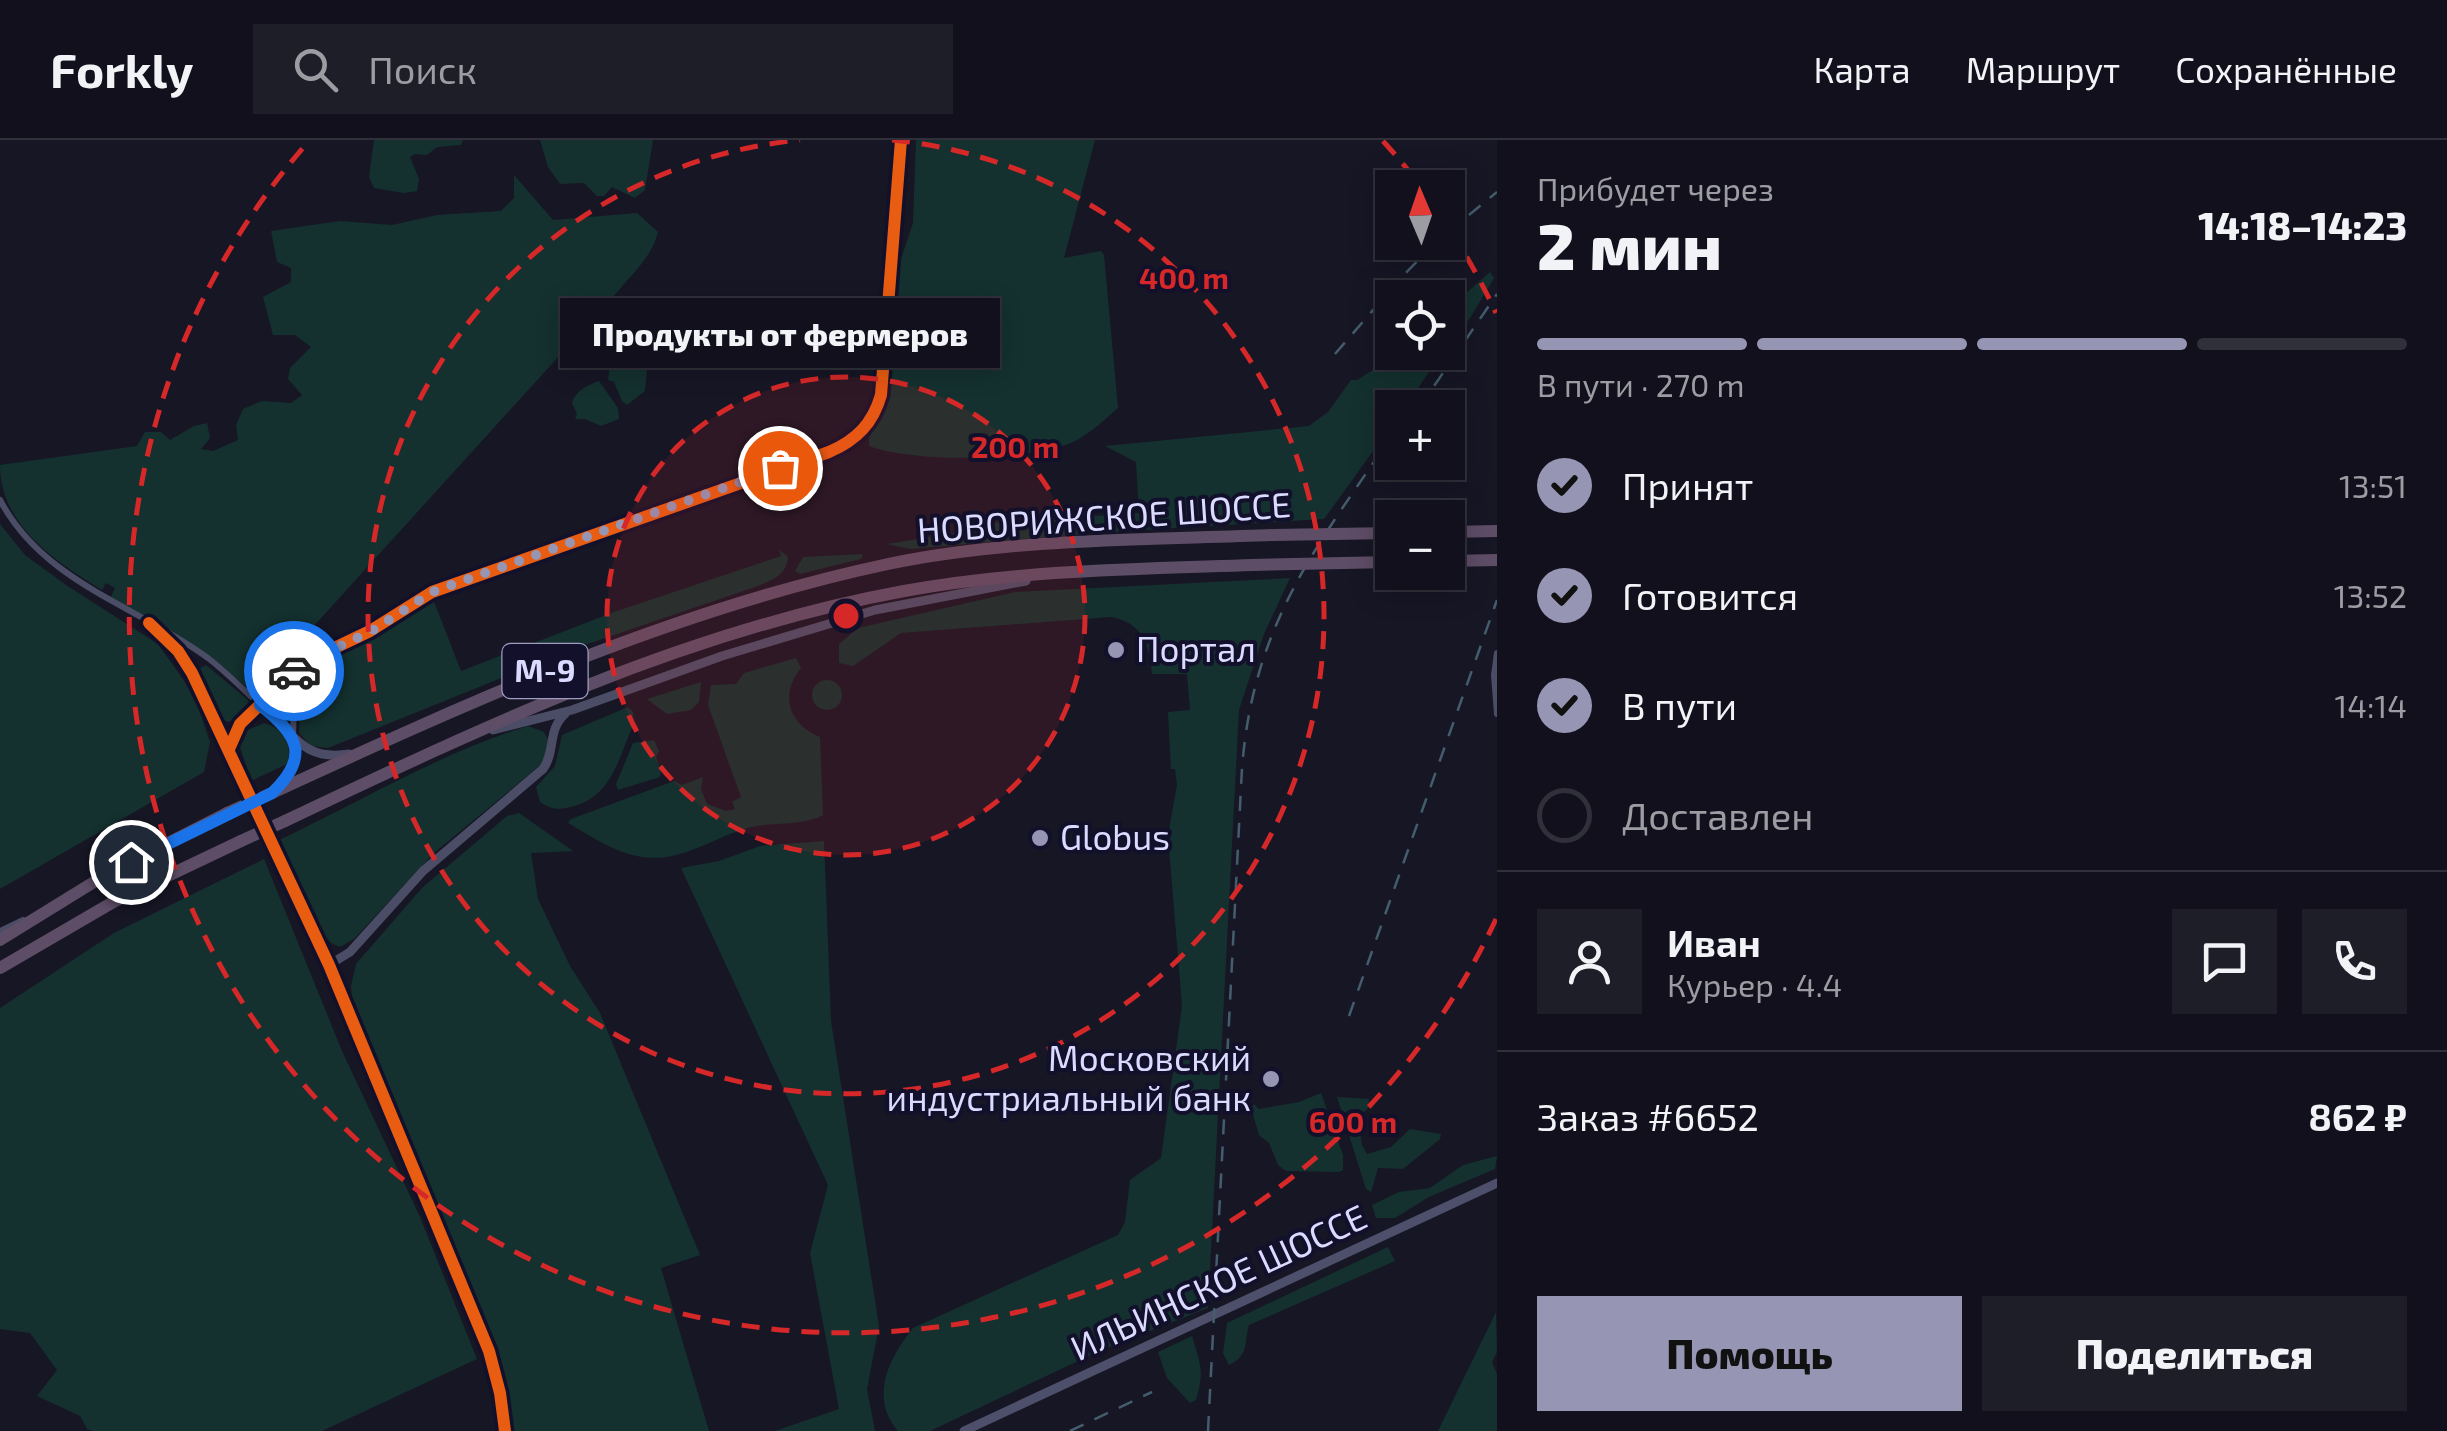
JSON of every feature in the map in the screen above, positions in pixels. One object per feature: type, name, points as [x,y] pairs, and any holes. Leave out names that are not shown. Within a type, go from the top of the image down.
[{"type":"highway","points":[[1465,532],[1497,531]]},
{"type":"highway","name":"НОВОРИЖСКОЕ ШОССЕ","points":[[0,940],[227,813],[513,684],[641,634],[734,604],[888,564],[1024,547],[1375,533]]},
{"type":"highway","points":[[1465,561],[1497,560]]},
{"type":"highway","name":"НОВОРИЖСКОЕ ШОССЕ","points":[[0,968],[115,901],[450,742],[598,678],[787,618],[931,587],[1007,576],[1375,562]]},
{"type":"main road","name":"ИЛЬИНСКОЕ ШОССЕ","points":[[964,1431],[1497,1183]]},
{"type":"street","points":[[228,748],[235,730],[302,664],[370,632],[432,592],[829,452],[856,437],[877,410],[881,394],[900,140]]},
{"type":"street","points":[[0,500],[26,540],[54,566],[209,659],[260,705]]},
{"type":"street","name":"М-9","points":[[450,742],[572,710],[692,666],[875,610],[1083,572]]},
{"type":"street","points":[[149,623],[186,662],[329,966],[489,1351],[505,1431]]},
{"type":"street","points":[[1497,653],[1497,714]]},
{"type":"street","points":[[272,793],[294,769],[294,702],[302,664]]},
{"type":"street","name":"М-9","points":[[260,705],[316,754],[342,756],[361,752]]},
{"type":"street","points":[[551,739],[556,723],[572,710]]},
{"type":"street","name":"М-9","points":[[329,966],[350,952],[424,871],[543,769],[551,755],[551,739],[538,724],[517,724]]},
{"type":"street","points":[[0,930],[69,898]]},
{"type":"green space","points":[[374,140],[463,140],[461,145],[437,147],[427,155],[410,157],[419,179],[417,191],[404,193],[374,188],[369,177]]},
{"type":"green space","points":[[540,140],[653,140],[645,190],[635,198],[612,187],[604,196],[597,196],[584,183],[560,184],[548,167]]},
{"type":"green space","points":[[916,140],[1095,140],[1064,258],[1101,251],[1104,255],[1118,408],[1075,441],[1031,453],[972,458],[914,455],[869,446],[887,400],[900,262],[913,223]]},
{"type":"green space","points":[[514,175],[553,220],[637,213],[658,232],[651,249],[619,290],[282,661],[280,679],[262,696],[208,654],[111,597],[115,588],[106,583],[102,590],[67,567],[20,524],[2,486],[0,465],[137,446],[145,432],[161,432],[170,440],[207,423],[210,438],[201,449],[213,451],[238,440],[236,425],[243,409],[262,401],[291,403],[302,395],[288,379],[290,368],[311,347],[295,335],[273,335],[263,297],[291,282],[291,268],[277,262],[271,231],[340,221],[392,225],[437,215],[501,211],[514,198]]},
{"type":"green space","points":[[1490,272],[1494,278],[1465,324],[1465,294]]},
{"type":"green space","points":[[622,350],[647,368],[645,391],[627,405],[614,382],[608,380],[610,364]]},
{"type":"green space","points":[[1374,365],[1375,370],[1430,370],[1417,390],[1375,390],[1375,448],[1324,519],[910,549],[887,544],[955,533],[955,525],[1139,513],[1136,462],[1105,446],[1309,426],[1328,412],[1351,380],[1373,370]]},
{"type":"green space","points":[[599,381],[618,408],[619,419],[601,426],[575,419],[572,403],[579,392]]},
{"type":"green space","points":[[0,524],[25,555],[158,644],[185,682],[210,742],[204,772],[0,889]]},
{"type":"green space","points":[[779,549],[788,557],[785,569],[755,587],[573,649],[328,748],[311,746],[299,733],[300,699],[310,666],[365,640],[433,599],[461,671],[614,612],[781,556]]},
{"type":"green space","points":[[863,554],[861,559],[800,574],[795,571],[803,557]]},
{"type":"green space","points":[[1290,578],[1264,634],[1239,710],[1208,1308],[1095,1353],[930,1431],[898,1431],[889,1418],[884,1391],[890,1365],[913,1328],[1118,1235],[1125,1222],[1130,1180],[1161,1158],[1182,1006],[1168,835],[1177,785],[1175,769],[1171,769],[1168,712],[1190,710],[1187,674],[1152,674],[1149,654],[1138,630],[1111,617],[901,633],[853,666],[839,663],[839,644],[858,628],[1015,592]]},
{"type":"green space","points":[[796,658],[801,668],[789,698],[801,725],[820,737],[823,815],[748,828],[661,858],[619,851],[568,823],[674,781],[682,785],[703,777],[701,789],[707,804],[726,811],[735,809],[732,802],[741,797],[708,705],[711,685],[736,684],[744,673]]},
{"type":"green space","points":[[206,665],[247,699],[251,706],[244,717],[223,720],[195,671]]},
{"type":"green space","points":[[827,680],[841,689],[842,695],[833,709],[827,710],[813,701],[812,695],[821,681]]},
{"type":"green space","points":[[701,682],[699,702],[691,710],[667,714],[647,699]]},
{"type":"green space","points":[[628,707],[634,723],[614,772],[599,792],[567,808],[540,802],[536,787],[555,766],[562,735]]},
{"type":"green space","points":[[264,723],[285,738],[289,757],[287,764],[251,781],[240,747],[248,730]]},
{"type":"green space","points":[[528,726],[544,732],[548,740],[544,762],[434,853],[354,939],[340,947],[331,943],[320,931],[277,841],[432,764]]},
{"type":"green space","points":[[654,740],[659,751],[656,757],[660,777],[618,790],[616,784],[633,743]]},
{"type":"green space","points":[[519,813],[573,851],[531,853],[538,899],[570,966],[600,1013],[700,1255],[661,1268],[709,1431],[513,1431],[498,1354],[352,1002],[356,964],[422,888],[507,816]]},
{"type":"green space","points":[[824,841],[831,1021],[879,1326],[867,1389],[875,1431],[775,1431],[839,1409],[810,1253],[828,1185],[681,868],[719,861],[760,846]]},
{"type":"green space","points":[[264,859],[342,1051],[420,1217],[477,1359],[322,1431],[93,1431],[87,1429],[80,1416],[37,1396],[57,1370],[30,1333],[0,1329],[0,1008],[114,933]]},
{"type":"green space","points":[[1321,1093],[1343,1155],[1343,1170],[1286,1171],[1278,1165],[1269,1143],[1259,1135],[1251,1108],[1254,1104],[1259,1109],[1299,1102]]},
{"type":"green space","points":[[1337,1097],[1369,1099],[1368,1108],[1358,1119],[1367,1154],[1391,1147],[1410,1129],[1441,1134],[1440,1139],[1403,1169],[1378,1168],[1371,1192],[1366,1189]]},
{"type":"green space","points":[[1497,1156],[1495,1169],[1429,1197],[1395,1218],[1376,1218],[1372,1205],[1399,1192],[1430,1188],[1463,1165]]},
{"type":"green space","points":[[1388,1247],[1395,1261],[1249,1325],[1243,1353],[1229,1365],[1223,1353],[1227,1323]]},
{"type":"green space","points":[[1496,1312],[1497,1352],[1492,1362],[1497,1374],[1497,1431],[1438,1431]]},
{"type":"green space","points":[[1192,1336],[1201,1374],[1196,1400],[1190,1403],[1167,1378],[1158,1352]]},
{"type":"railway","points":[[1465,218],[1497,192]]},
{"type":"railway","points":[[1335,354],[1418,260]]},
{"type":"railway","points":[[1431,390],[1497,294]]},
{"type":"railway","points":[[1208,1431],[1242,768],[1248,718],[1259,672],[1292,591],[1375,461]]},
{"type":"railway","points":[[1349,1016],[1497,600]]},
{"type":"railway","points":[[1070,1431],[1152,1392]]},
{"type":"cycle path","points":[[229,749],[240,724],[303,663],[370,631],[432,592],[829,452],[856,436],[873,414],[881,395],[901,140]]},
{"type":"cycle path","points":[[149,623],[178,651],[192,673],[329,965],[489,1351],[505,1431]]},
{"type":"way so far","points":[[294,671],[370,632],[432,592],[780,468]]},
{"type":"place","name":"Продукты от фермеров","points":[[780,468]]},
{"type":"place","name":"Портал","points":[[1116,650]]},
{"type":"place","name":"Globus","points":[[1040,838]]},
{"type":"place","name":"Московский индустриальный банк","points":[[1271,1079]]},
{"type":"route","points":[[131,862],[272,793],[290,776],[296,761],[294,738],[260,705],[294,671]]}]
